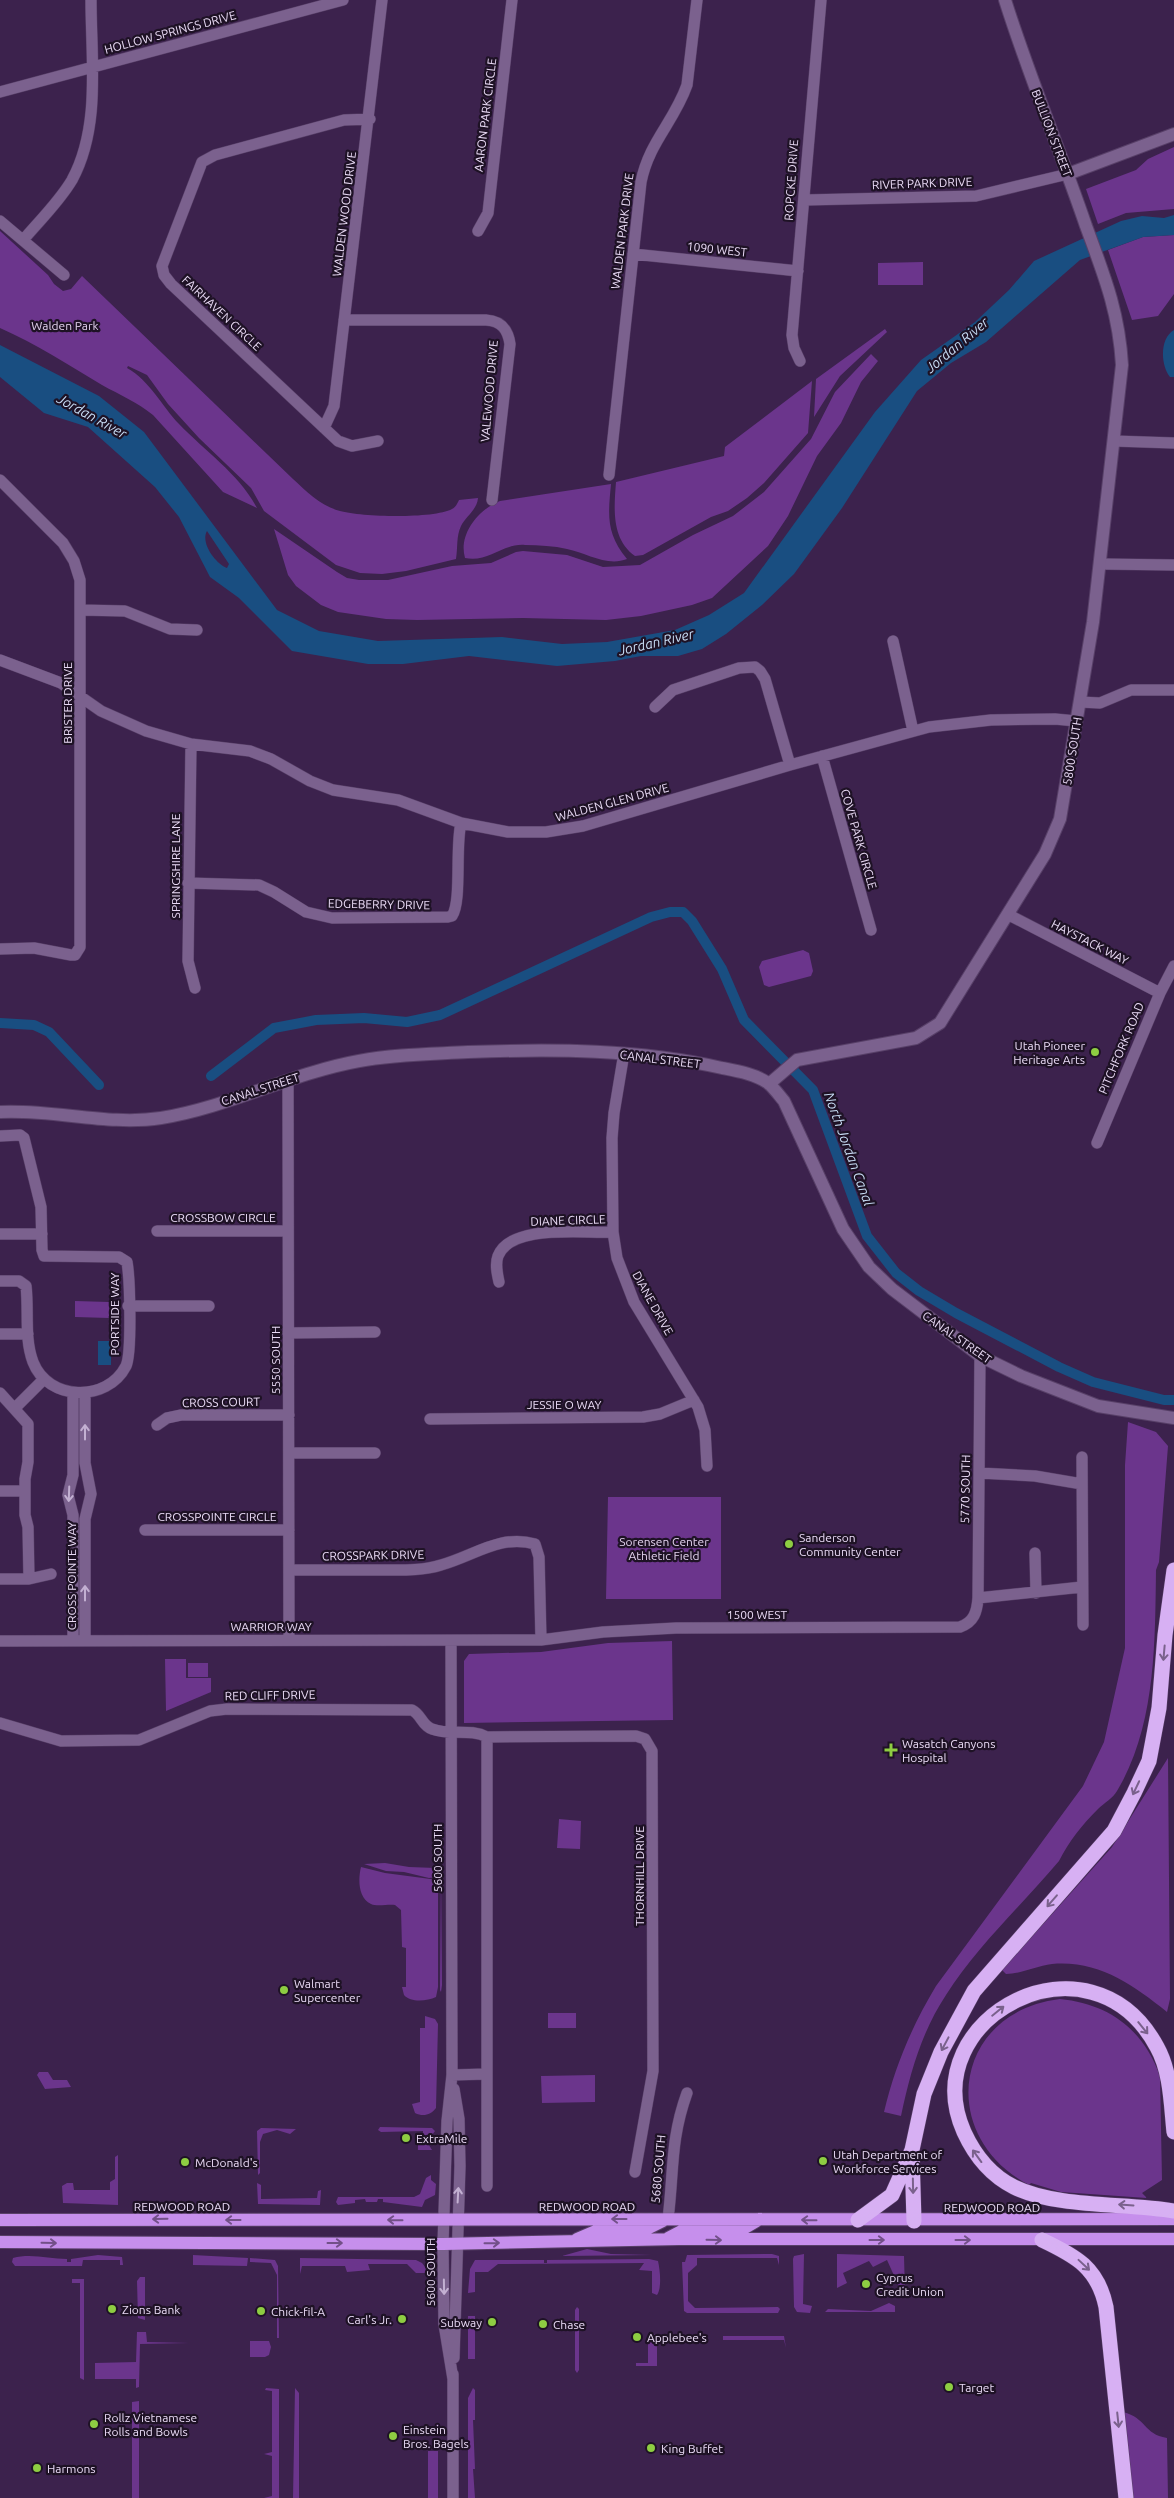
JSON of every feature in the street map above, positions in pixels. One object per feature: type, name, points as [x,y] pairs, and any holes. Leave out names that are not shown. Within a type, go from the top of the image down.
[{"type":"highway","points":[[858,2220],[892,2195],[912,2150],[924,2094],[941,2052],[974,1991],[1114,1831],[1149,1761],[1159,1708],[1165,1635],[1174,1570]]},
{"type":"highway","points":[[1174,2132],[1168,2080],[1157,2046],[1126,2010],[1114,2002],[1087,1991],[1060,1988],[1046,1989],[1008,2004],[979,2029],[971,2040],[961,2063],[957,2094],[962,2127],[978,2157],[1002,2180],[1025,2192],[1050,2199],[1174,2211]]},
{"type":"highway","points":[[912,2150],[914,2221]]},
{"type":"highway","points":[[1042,2240],[1082,2262],[1093,2274],[1101,2289],[1106,2307],[1126,2498]]},
{"type":"main road","name":"REDWOOD ROAD","points":[[0,2220],[328,2219],[444,2221],[760,2219],[914,2221],[1174,2219]]},
{"type":"main road","points":[[572,2242],[598,2230],[647,2229],[668,2219]]},
{"type":"main road","points":[[665,2240],[685,2229],[744,2229],[760,2219]]},
{"type":"main road","points":[[0,2242],[443,2244],[665,2240],[1174,2240]]},
{"type":"street","points":[[24,239],[63,194],[79,163],[91,111],[91,0]]},
{"type":"street","name":"HOLLOW SPRINGS DRIVE","points":[[0,92],[343,0]]},
{"type":"street","name":"WALDEN WOOD DRIVE","points":[[324,428],[334,406],[370,119],[382,0]]},
{"type":"street","name":"AARON PARK CIRCLE","points":[[478,230],[488,212],[512,0]]},
{"type":"street","name":"WALDEN PARK DRIVE","points":[[609,475],[644,166],[653,146],[682,98],[687,85],[697,0]]},
{"type":"street","name":"ROPCKE DRIVE","points":[[800,361],[794,348],[792,335],[805,200],[808,130],[820,0]]},
{"type":"street","name":"BULLION STREET","points":[[1006,0],[1027,65],[1100,265]]},
{"type":"street","name":"FAIRHAVEN CIRCLE","points":[[370,119],[344,120],[215,155],[202,162],[163,262],[164,275],[171,284],[338,440],[352,446],[378,441]]},
{"type":"street","points":[[1068,174],[1174,134]]},
{"type":"street","name":"RIVER PARK DRIVE","points":[[805,200],[976,196],[1068,174]]},
{"type":"street","points":[[0,221],[24,239],[64,275]]},
{"type":"street","name":"1090 WEST","points":[[633,254],[798,271]]},
{"type":"street","name":"5800 SOUTH","points":[[769,1084],[798,1060],[916,1038],[932,1030],[947,1013],[1009,915],[1045,854],[1060,819],[1101,564],[1122,365],[1121,340],[1117,317],[1100,265]]},
{"type":"street","name":"VALEWOOD DRIVE","points":[[344,320],[486,320],[502,324],[508,334],[510,344],[492,500]]},
{"type":"street","points":[[1114,441],[1174,443]]},
{"type":"street","name":"BRISTER DRIVE","points":[[0,480],[63,543],[71,554],[79,573],[81,610],[80,947],[75,955],[34,948],[0,949]]},
{"type":"street","points":[[1101,564],[1174,565]]},
{"type":"street","points":[[81,610],[125,611],[170,629],[198,630]]},
{"type":"street","points":[[893,641],[913,731]]},
{"type":"street","name":"WALDEN GLEN DRIVE","points":[[0,660],[61,683],[115,719],[161,736],[191,744],[250,751],[271,759],[320,786],[346,793],[398,800],[461,823],[508,832],[534,833],[570,830],[913,731],[976,721],[1055,719],[1076,721]]},
{"type":"street","points":[[656,707],[673,690],[739,668],[755,667],[760,671],[765,680],[790,765]]},
{"type":"street","points":[[1080,702],[1100,703],[1131,690],[1174,690]]},
{"type":"street","name":"SPRINGSHIRE LANE","points":[[191,744],[188,961],[195,988]]},
{"type":"street","name":"COVE PARK CIRCLE","points":[[822,756],[871,930]]},
{"type":"street","name":"EDGEBERRY DRIVE","points":[[188,883],[242,883],[259,886],[274,892],[306,912],[332,918],[448,918],[452,916],[456,905],[457,843],[461,823]]},
{"type":"street","name":"HAYSTACK WAY","points":[[1009,915],[1160,993]]},
{"type":"street","name":"PITCHFORK ROAD","points":[[1097,1142],[1160,993],[1174,966]]},
{"type":"street","name":"CANAL STREET","points":[[0,1112],[45,1111],[133,1120],[160,1118],[221,1103],[288,1080],[360,1061],[408,1056],[536,1050],[624,1053],[669,1057],[756,1077],[769,1084],[784,1101],[843,1229],[869,1267],[892,1289],[980,1356],[1021,1376],[1074,1399],[1122,1411],[1174,1418]]},
{"type":"street","name":"DIANE DRIVE","points":[[624,1053],[613,1126],[613,1232],[617,1258],[627,1287],[694,1400],[705,1430],[707,1466]]},
{"type":"street","name":"5550 SOUTH","points":[[288,1080],[289,1640]]},
{"type":"street","name":"PORTSIDE WAY","points":[[0,1136],[20,1135],[24,1138],[41,1207],[42,1250],[44,1256],[119,1257],[126,1260],[129,1348],[126,1366],[106,1386],[79,1393]]},
{"type":"street","name":"CROSSBOW CIRCLE","points":[[157,1231],[288,1231]]},
{"type":"street","name":"DIANE CIRCLE","points":[[499,1282],[498,1257],[504,1247],[514,1239],[534,1234],[613,1232]]},
{"type":"street","points":[[0,1234],[42,1234]]},
{"type":"street","points":[[0,1281],[19,1281],[26,1286],[28,1334],[34,1364],[44,1379],[56,1387],[79,1393]]},
{"type":"street","points":[[128,1306],[209,1306]]},
{"type":"street","points":[[288,1333],[375,1332]]},
{"type":"street","points":[[0,1334],[28,1334]]},
{"type":"street","name":"5770 SOUTH","points":[[971,1622],[975,1614],[978,1598],[980,1356]]},
{"type":"street","points":[[15,1408],[44,1379]]},
{"type":"street","points":[[0,1393],[28,1424],[25,1515],[28,1527],[29,1579]]},
{"type":"street","name":"CROSS POINTE WAY","points":[[79,1393],[73,1475],[68,1495],[73,1515],[79,1641]]},
{"type":"street","name":"CROSS POINTE WAY","points":[[79,1393],[85,1470],[91,1494],[85,1519],[79,1641]]},
{"type":"street","name":"JESSIE O WAY","points":[[430,1419],[643,1418],[660,1414],[694,1400]]},
{"type":"street","name":"CROSS COURT","points":[[157,1425],[167,1418],[181,1415],[288,1415]]},
{"type":"street","points":[[288,1453],[375,1453]]},
{"type":"street","points":[[1082,1457],[1083,1625]]},
{"type":"street","points":[[979,1473],[1035,1476],[1082,1484]]},
{"type":"street","points":[[0,1491],[25,1491]]},
{"type":"street","name":"CROSSPOINTE CIRCLE","points":[[145,1530],[289,1530]]},
{"type":"street","name":"CROSSPARK DRIVE","points":[[289,1570],[423,1569],[448,1563],[490,1545],[508,1542],[536,1544],[539,1557],[541,1640]]},
{"type":"street","points":[[1035,1553],[1036,1593]]},
{"type":"street","points":[[0,1579],[29,1579],[51,1574]]},
{"type":"street","points":[[978,1598],[1082,1587]]},
{"type":"street","name":"1500 WEST","points":[[541,1640],[643,1629],[950,1628],[960,1627],[971,1622]]},
{"type":"street","name":"WARRIOR WAY","points":[[0,1641],[541,1640]]},
{"type":"street","name":"5600 SOUTH","points":[[451,1641],[452,2075],[447,2121],[443,2244],[444,2324],[453,2379]]},
{"type":"street","name":"RED CLIFF DRIVE","points":[[0,1723],[62,1741],[139,1740],[215,1710],[356,1708],[412,1710],[430,1728],[451,1732]]},
{"type":"street","name":"THORNHILL DRIVE","points":[[451,1732],[478,1732],[488,1737],[636,1736],[645,1739],[651,1746],[653,2071],[635,2172]]},
{"type":"street","points":[[487,2186],[488,1737]]},
{"type":"street","points":[[452,2075],[486,2074]]},
{"type":"street","name":"5600 SOUTH","points":[[452,2075],[459,2119],[457,2303],[453,2379],[453,2498]]},
{"type":"street","name":"5680 SOUTH","points":[[668,2219],[673,2146],[677,2121],[686,2093]]},
{"type":"green space","points":[[1174,147],[1174,209],[1126,213],[1098,224],[1086,189],[1136,170],[1148,159]]},
{"type":"green space","name":"Walden Park","points":[[0,231],[63,291],[71,289],[82,276],[293,479],[327,506],[340,511],[364,515],[414,516],[443,512],[453,508],[459,500],[478,498],[476,506],[459,530],[456,559],[406,571],[382,574],[360,573],[336,565],[264,511],[251,488],[199,438],[168,404],[147,375],[128,366],[127,368],[149,386],[179,424],[241,484],[257,508],[223,492],[147,410],[65,362],[0,328]]},
{"type":"green space","points":[[1174,235],[1174,294],[1158,316],[1132,320],[1108,250],[1143,237]]},
{"type":"green space","points":[[923,262],[923,285],[878,285],[878,263]]},
{"type":"green space","points":[[885,329],[887,332],[840,376],[814,417],[816,379]]},
{"type":"green space","points":[[871,354],[878,361],[861,382],[841,423],[817,456],[788,516],[768,546],[712,598],[692,605],[641,616],[606,620],[523,618],[386,619],[338,612],[321,605],[296,586],[288,575],[274,529],[347,578],[359,580],[388,580],[452,566],[491,563],[516,552],[523,551],[567,555],[603,567],[640,565],[693,535],[733,516],[764,492],[811,439],[835,392]]},
{"type":"green space","points":[[812,381],[808,433],[764,483],[728,511],[711,517],[643,555],[635,556],[627,549],[618,532],[616,522],[616,482],[724,456],[725,447]]},
{"type":"green space","points":[[611,484],[610,524],[615,541],[627,559],[620,561],[604,560],[562,548],[525,545],[510,547],[481,558],[465,558],[464,549],[467,532],[478,516],[492,505],[500,501]]},
{"type":"green space","points":[[803,950],[809,953],[813,971],[811,976],[769,987],[764,985],[759,967],[762,961]]},
{"type":"green space","points":[[75,1301],[109,1302],[109,1318],[75,1317]]},
{"type":"green space","points":[[1128,1422],[1156,1432],[1168,1446],[1159,1562],[1156,1570],[1154,1655],[1151,1684],[1146,1712],[1130,1766],[1115,1794],[1081,1827],[1059,1861],[958,1977],[930,2023],[908,2084],[901,2116],[884,2112],[893,2079],[905,2047],[919,2016],[936,1986],[1083,1786],[1104,1742],[1125,1648],[1125,1465]]},
{"type":"green space","name":"Sorensen Center Athletic Field","points":[[608,1497],[721,1497],[721,1599],[606,1599]]},
{"type":"green space","points":[[672,1641],[673,1720],[464,1723],[464,1661],[469,1654],[541,1652],[608,1643]]},
{"type":"green space","points":[[165,1659],[186,1659],[186,1678],[211,1678],[211,1692],[166,1711]]},
{"type":"green space","points":[[188,1663],[208,1663],[208,1677],[188,1677]]},
{"type":"green space","points":[[1168,1758],[1170,1999],[1167,2012],[1127,1983],[1099,1970],[1084,1966],[1052,1964],[1006,1974],[1002,1970],[1112,1847]]},
{"type":"green space","points":[[559,1819],[581,1821],[580,1849],[557,1848]]},
{"type":"green space","points":[[385,1863],[409,1867],[436,1868],[438,1877],[429,1878],[404,1872],[386,1871],[364,1864]]},
{"type":"green space","points":[[361,1867],[385,1873],[438,1880],[438,1987],[436,1997],[428,2000],[419,2000],[407,1998],[404,1995],[402,1987],[406,1987],[406,1948],[402,1947],[401,1910],[395,1905],[376,1905],[367,1901],[360,1888],[359,1877]]},
{"type":"green space","points":[[441,1872],[442,1985],[441,1992],[440,1990]]},
{"type":"green space","points":[[1060,1999],[1078,2002],[1109,2013],[1134,2032],[1153,2059],[1160,2076],[1162,2180],[1142,2193],[1147,2198],[1061,2192],[1031,2183],[1029,2185],[999,2163],[980,2137],[970,2108],[969,2078],[979,2051],[997,2027],[1024,2009]]},
{"type":"green space","points":[[548,2013],[576,2013],[576,2028],[548,2028]]},
{"type":"green space","points":[[425,2016],[435,2019],[438,2024],[436,2108],[429,2114],[424,2115],[415,2113],[412,2104],[420,2102],[420,2028],[425,2028]]},
{"type":"green space","points":[[39,2072],[48,2072],[53,2080],[67,2080],[71,2087],[45,2089],[37,2075]]},
{"type":"green space","points":[[595,2075],[595,2102],[542,2103],[541,2076]]},
{"type":"green space","points":[[380,2127],[432,2128],[435,2131],[427,2142],[432,2150],[418,2150],[418,2145],[423,2145],[423,2131],[381,2132],[378,2130]]},
{"type":"green space","points":[[261,2128],[296,2129],[290,2134],[277,2130],[263,2134],[260,2142],[260,2173],[258,2175],[257,2131]]},
{"type":"green space","points":[[118,2155],[118,2205],[63,2203],[62,2186],[67,2183],[73,2183],[74,2190],[110,2190],[110,2182],[115,2179],[115,2157]]},
{"type":"green space","points":[[431,2175],[431,2180],[436,2184],[435,2195],[425,2200],[422,2207],[383,2202],[383,2199],[378,2199],[377,2202],[366,2202],[365,2199],[355,2200],[355,2203],[338,2205],[336,2202],[338,2197],[414,2197],[420,2194],[426,2178]]},
{"type":"green space","points":[[257,2183],[261,2185],[261,2199],[317,2198],[318,2191],[321,2190],[320,2205],[258,2204]]},
{"type":"green space","points":[[587,2249],[611,2254],[652,2255],[562,2256]]},
{"type":"green space","points":[[772,2254],[779,2256],[779,2265],[777,2258],[697,2258],[697,2265],[688,2273],[688,2301],[695,2308],[778,2307],[780,2309],[778,2313],[687,2313],[684,2311],[682,2262],[685,2262],[687,2255]]},
{"type":"green space","points":[[804,2254],[803,2304],[812,2306],[810,2313],[797,2312],[794,2307],[793,2259],[794,2256]]},
{"type":"green space","points":[[837,2254],[904,2256],[905,2292],[901,2291],[887,2260],[873,2267],[869,2261],[843,2273],[847,2283],[837,2288]]},
{"type":"green space","points":[[98,2255],[122,2257],[123,2265],[120,2265],[120,2260],[83,2260],[82,2266],[15,2266],[12,2262],[13,2258],[26,2256],[67,2259],[67,2262],[71,2262],[71,2259]]},
{"type":"green space","points":[[193,2255],[248,2258],[247,2266],[193,2265]]},
{"type":"green space","points":[[250,2258],[275,2260],[278,2266],[279,2338],[277,2338],[277,2275],[271,2263],[250,2262]]},
{"type":"green space","points":[[300,2258],[416,2260],[422,2263],[430,2273],[416,2273],[407,2264],[368,2264],[370,2270],[347,2272],[345,2266],[302,2266],[300,2274]]},
{"type":"green space","points":[[649,2259],[658,2261],[660,2284],[657,2295],[652,2293],[652,2271],[639,2270],[644,2263],[498,2264],[488,2272],[475,2272],[475,2292],[468,2293],[470,2269],[475,2260],[544,2260],[544,2263],[547,2263],[547,2260]]},
{"type":"green space","points":[[140,2277],[145,2277],[145,2320],[138,2318],[137,2281]]},
{"type":"green space","points":[[72,2279],[84,2279],[84,2380],[80,2378],[80,2283],[72,2283]]},
{"type":"green space","points":[[889,2303],[895,2306],[895,2312],[825,2312],[828,2309],[871,2311]]},
{"type":"green space","points":[[577,2307],[579,2309],[579,2370],[577,2373],[575,2370],[575,2310]]},
{"type":"green space","points":[[468,2316],[475,2316],[475,2359],[468,2359]]},
{"type":"green space","points":[[137,2332],[146,2332],[147,2342],[189,2343],[140,2344],[139,2387],[136,2388],[136,2379],[95,2379],[95,2363],[136,2362]]},
{"type":"green space","points":[[648,2334],[657,2334],[657,2366],[636,2366],[636,2363],[648,2363]]},
{"type":"green space","points":[[723,2336],[784,2336],[786,2348],[784,2340],[723,2340]]},
{"type":"green space","points":[[250,2341],[269,2341],[271,2347],[269,2355],[265,2357],[250,2357]]},
{"type":"green space","points":[[266,2388],[279,2389],[279,2498],[264,2498],[272,2496],[272,2456],[264,2454],[272,2452],[272,2391],[265,2390]]},
{"type":"green space","points":[[295,2388],[299,2393],[299,2498],[293,2498]]},
{"type":"green space","points":[[473,2388],[475,2390],[475,2420],[473,2420],[475,2469],[473,2469],[475,2498],[468,2498],[468,2398]]},
{"type":"green space","points":[[139,2401],[139,2498],[132,2498],[132,2402]]},
{"type":"green space","points":[[1123,2412],[1137,2418],[1153,2433],[1167,2438],[1168,2498],[1132,2498]]},
{"type":"green space","points":[[428,2451],[438,2451],[438,2498],[428,2498]]},
{"type":"water","name":"Jordan River","points":[[1174,215],[1174,235],[1143,237],[1080,260],[986,342],[951,363],[917,391],[842,508],[794,574],[762,605],[726,634],[702,649],[678,656],[641,656],[615,661],[557,666],[469,656],[403,664],[368,664],[292,651],[239,598],[210,577],[179,517],[155,487],[88,427],[44,413],[0,377],[0,345],[99,396],[144,432],[277,610],[319,631],[378,641],[502,637],[562,644],[607,642],[675,630],[709,615],[744,593],[875,412],[921,360],[975,322],[1009,290],[1034,261],[1121,221],[1142,216],[1164,218]],"holes":[[[207,531],[229,564],[227,568],[214,558],[207,547],[205,536]]]},
{"type":"water","points":[[1174,330],[1174,377],[1170,377],[1164,365],[1163,352],[1166,339]]},
{"type":"water","points":[[98,1341],[111,1341],[111,1365],[98,1365]]},
{"type":"waterway","name":"North Jordan Canal","points":[[211,1076],[274,1028],[316,1020],[364,1018],[407,1022],[440,1015],[651,917],[670,912],[683,912],[692,921],[722,969],[744,1020],[813,1090],[867,1236],[896,1273],[919,1291],[956,1313],[1059,1367],[1093,1382],[1164,1400],[1174,1400]]},
{"type":"waterway","name":"North Jordan Canal","points":[[0,1023],[34,1025],[49,1032],[99,1085]]},
{"type":"place","name":"Utah Pioneer Heritage Arts","points":[[1095,1052]]},
{"type":"place","name":"Sanderson Community Center","points":[[789,1544]]},
{"type":"place","name":"Wasatch Canyons Hospital","points":[[891,1750]]},
{"type":"place","name":"Walmart Supercenter","points":[[284,1990]]},
{"type":"place","name":"ExtraMile","points":[[406,2138]]},
{"type":"place","name":"Utah Department of Workforce Services","points":[[823,2161]]},
{"type":"place","name":"McDonald's","points":[[185,2162]]},
{"type":"place","name":"Cyprus Credit Union","points":[[866,2284]]},
{"type":"place","name":"Zions Bank","points":[[112,2309]]},
{"type":"place","name":"Chick-fil-A","points":[[261,2311]]},
{"type":"place","name":"Carl's Jr.","points":[[402,2319]]},
{"type":"place","name":"Subway","points":[[492,2322]]},
{"type":"place","name":"Chase","points":[[543,2324]]},
{"type":"place","name":"Applebee's","points":[[637,2337]]},
{"type":"place","name":"Target","points":[[949,2387]]},
{"type":"place","name":"Rollz Vietnamese Rolls and Bowls","points":[[94,2424]]},
{"type":"place","name":"Einstein Bros. Bagels","points":[[393,2436]]},
{"type":"place","name":"King Buffet","points":[[651,2448]]},
{"type":"place","name":"Harmons","points":[[37,2468]]}]
